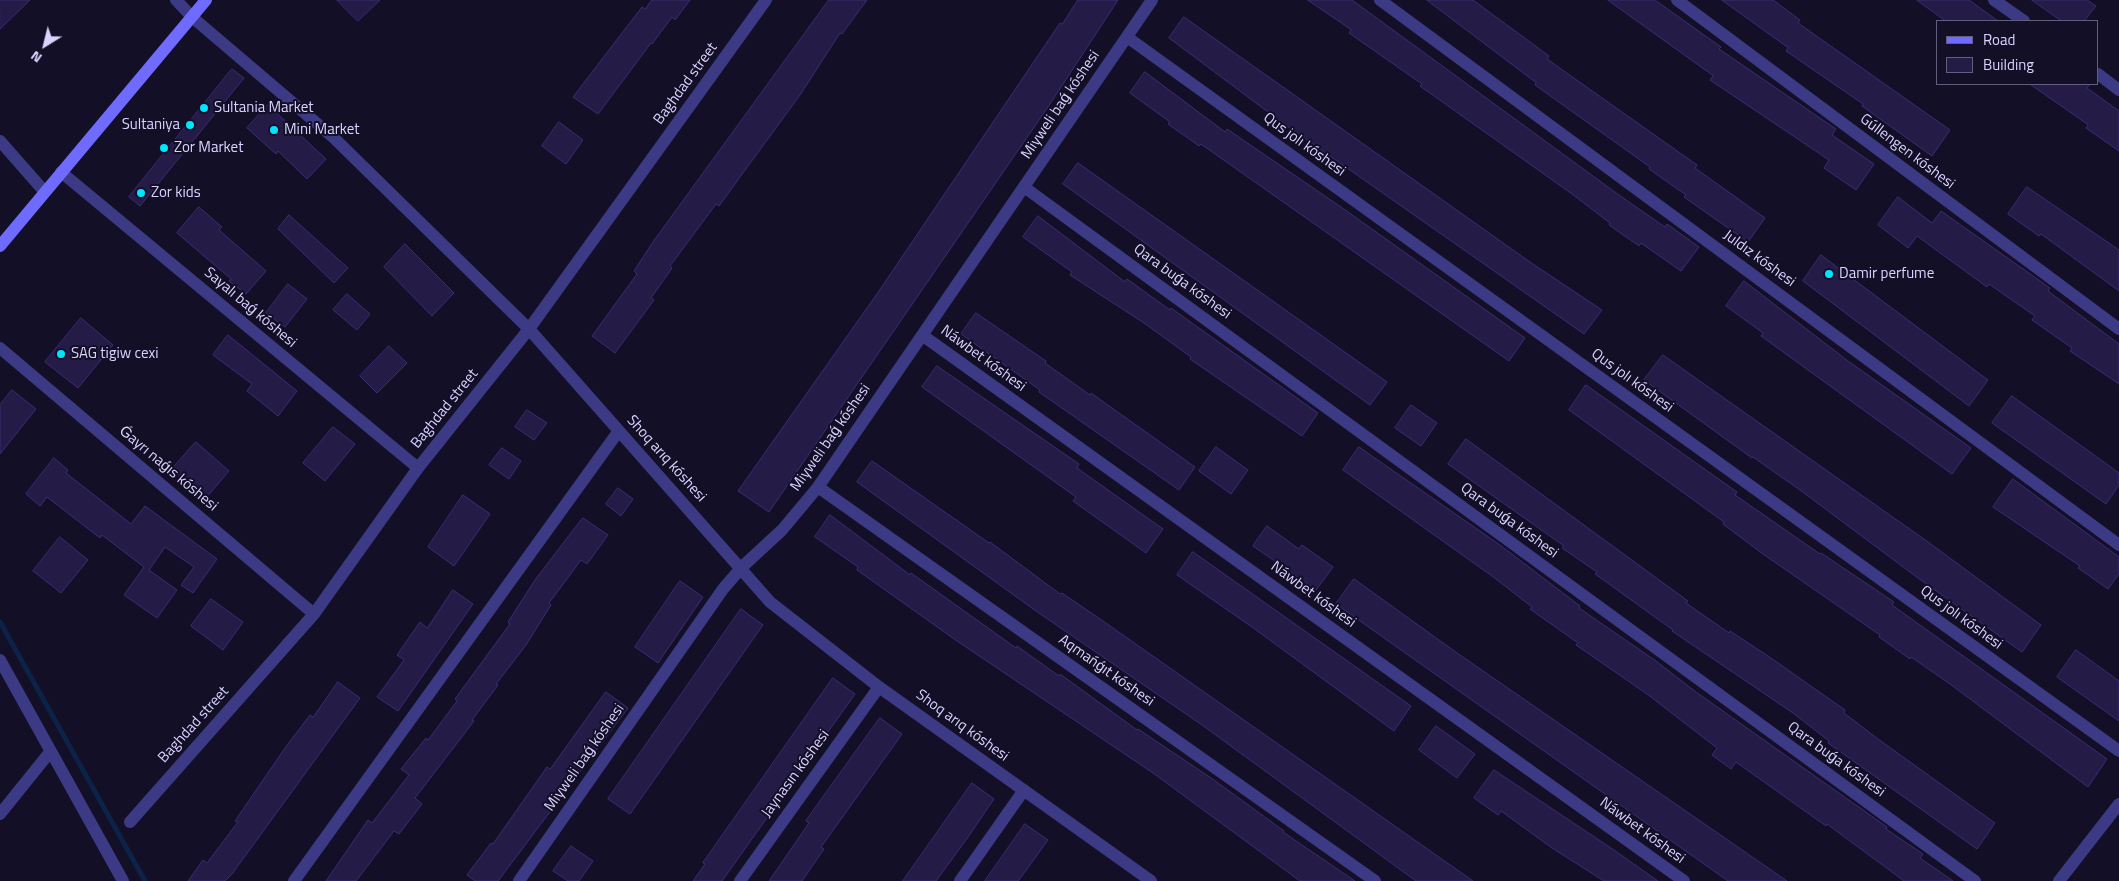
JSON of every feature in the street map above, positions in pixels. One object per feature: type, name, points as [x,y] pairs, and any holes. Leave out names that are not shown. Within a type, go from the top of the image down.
[{"type":"main road","points":[[0,246],[44,191],[206,0]]},
{"type":"street","name":"Shoq arıq kóshesi","points":[[176,0],[192,17],[334,138],[530,330],[618,432],[742,567],[770,602],[879,687],[1151,881]]},
{"type":"street","name":"Baghdad street","points":[[130,822],[314,614],[418,468],[530,330],[766,0]]},
{"type":"street","name":"Miyweli baǵ kóshesi","points":[[519,881],[723,589],[742,567],[782,530],[818,487],[1152,0]]},
{"type":"street","name":"Juldız kóshesi","points":[[1380,0],[2119,545]]},
{"type":"street","name":"Gúllengen kóshesi","points":[[1676,0],[2119,329]]},
{"type":"street","points":[[1994,0],[2023,20]]},
{"type":"street","name":"Qus jolı kóshesi","points":[[1127,37],[2119,751]]},
{"type":"street","points":[[2099,75],[2119,90]]},
{"type":"street","points":[[0,141],[44,191]]},
{"type":"street","name":"Sayalı baǵ kóshesi","points":[[61,172],[418,468]]},
{"type":"street","name":"Qara buǵa kóshesi","points":[[1024,187],[1975,881]]},
{"type":"street","name":"Náwbet kóshesi","points":[[922,335],[1684,881]]},
{"type":"street","name":"Ǵayrı naǵıs kóshesi","points":[[0,348],[314,614]]},
{"type":"street","points":[[294,881],[618,432]]},
{"type":"street","name":"Aqmańǵıt kóshesi","points":[[818,487],[1375,881]]},
{"type":"street","points":[[0,660],[123,881]]},
{"type":"street","name":"Jaynasın kóshesi","points":[[740,881],[879,687]]},
{"type":"street","points":[[0,814],[50,752]]},
{"type":"street","points":[[960,881],[1024,790]]},
{"type":"street","points":[[2059,881],[2119,804]]},
{"type":"building","points":[[0,0],[30,0],[0,29]]},
{"type":"building","points":[[337,0],[380,0],[358,21]]},
{"type":"building","points":[[652,0],[690,0],[675,20],[672,17],[651,43],[598,114],[573,97],[642,7],[645,9]]},
{"type":"building","points":[[829,0],[867,0],[842,34],[840,33],[800,95],[719,206],[716,204],[670,266],[672,268],[651,298],[654,300],[615,353],[592,336],[637,274],[634,271],[653,242]]},
{"type":"building","points":[[1078,0],[1118,0],[1050,104],[769,512],[738,491],[879,291],[1060,23],[1062,24]]},
{"type":"building","points":[[1308,0],[1352,0],[1619,195],[1665,227],[1667,224],[1699,247],[1681,271],[1641,243],[1639,246],[1609,225],[1610,223],[1572,194],[1420,86],[1422,84],[1349,33],[1351,30]]},
{"type":"building","points":[[1427,0],[1473,0],[1549,56],[1547,59],[1697,165],[1695,168],[1765,218],[1748,242],[1684,197],[1686,195],[1649,169],[1650,167],[1535,85],[1536,83]]},
{"type":"building","points":[[1608,0],[1655,0],[1721,47],[1719,49],[1836,129],[1832,135],[1874,164],[1856,190],[1824,168],[1829,160],[1710,80],[1713,76]]},
{"type":"building","points":[[1722,0],[1773,0],[1800,20],[1798,23],[1950,130],[1932,156],[1862,106],[1863,104],[1786,51],[1788,48]]},
{"type":"building","points":[[1917,0],[1969,0],[1997,20],[1945,20]]},
{"type":"building","points":[[2032,0],[2087,0],[2096,6],[2085,20],[2061,20]]},
{"type":"building","points":[[1184,17],[1530,262],[1602,310],[1584,334],[1280,121],[1169,38]]},
{"type":"building","points":[[232,69],[244,78],[140,206],[129,197]]},
{"type":"building","points":[[1145,72],[1225,132],[1227,129],[1341,207],[1525,338],[1509,361],[1201,144],[1199,146],[1168,124],[1170,122],[1130,93]]},
{"type":"building","points":[[2031,85],[2089,85],[2087,88],[2119,111],[2119,151],[2086,128],[2088,125]]},
{"type":"building","points":[[268,105],[326,159],[307,179],[278,151],[276,154],[247,128]]},
{"type":"building","points":[[559,122],[583,140],[566,164],[542,146]]},
{"type":"building","points":[[1078,163],[1387,382],[1370,405],[1063,184]]},
{"type":"building","points":[[2027,187],[2119,250],[2119,291],[2041,234],[2039,236],[2008,214]]},
{"type":"building","points":[[1898,197],[1932,223],[1941,211],[2050,288],[2048,291],[2119,344],[2119,384],[2070,351],[2072,348],[2032,320],[2035,316],[1989,284],[1987,287],[1917,236],[1908,248],[1878,225]]},
{"type":"building","points":[[199,207],[222,227],[219,230],[266,271],[246,294],[229,281],[231,279],[177,233]]},
{"type":"building","points":[[289,215],[348,268],[334,283],[278,229]]},
{"type":"building","points":[[1038,216],[1125,282],[1127,279],[1170,310],[1171,308],[1318,413],[1302,436],[1190,359],[1191,357],[1144,323],[1070,275],[1072,272],[1023,237]]},
{"type":"building","points":[[405,244],[454,293],[432,316],[384,267]]},
{"type":"building","points":[[1821,255],[1988,380],[1969,406],[1803,281]]},
{"type":"building","points":[[1744,281],[1848,361],[1971,448],[1952,474],[1761,336],[1763,333],[1726,306]]},
{"type":"building","points":[[288,284],[307,299],[285,327],[266,313]]},
{"type":"building","points":[[347,294],[370,314],[357,330],[333,310]]},
{"type":"building","points":[[976,313],[1046,361],[1045,363],[1090,395],[1091,393],[1195,467],[1179,490],[1039,392],[1040,390],[961,334]]},
{"type":"building","points":[[81,318],[113,345],[78,388],[45,362]]},
{"type":"building","points":[[228,335],[297,391],[278,416],[247,391],[252,384],[213,355]]},
{"type":"building","points":[[389,346],[407,363],[377,393],[360,376]]},
{"type":"building","points":[[1663,355],[1928,542],[2041,625],[2022,652],[1918,578],[1800,490],[1752,458],[1644,380]]},
{"type":"building","points":[[937,366],[1079,464],[1077,468],[1163,529],[1146,553],[1073,501],[1076,497],[922,387]]},
{"type":"building","points":[[1586,385],[1737,492],[1735,495],[1894,602],[1892,605],[2107,759],[2088,787],[1950,684],[1911,657],[1910,659],[1879,637],[1880,635],[1763,554],[1723,524],[1724,522],[1569,410]]},
{"type":"building","points":[[12,390],[36,409],[0,454],[0,405]]},
{"type":"building","points":[[2012,396],[2119,473],[2119,485],[2106,504],[1992,423]]},
{"type":"building","points":[[1411,405],[1437,423],[1421,446],[1395,428]]},
{"type":"building","points":[[527,410],[547,423],[534,440],[515,427]]},
{"type":"building","points":[[333,427],[355,444],[325,481],[303,463]]},
{"type":"building","points":[[1466,439],[1688,601],[1686,603],[1729,633],[1730,631],[1771,658],[1845,710],[1844,713],[1878,739],[1995,823],[1977,849],[1828,743],[1829,741],[1793,713],[1672,631],[1595,574],[1597,572],[1562,548],[1564,546],[1448,464]]},
{"type":"building","points":[[196,442],[229,471],[205,499],[172,469]]},
{"type":"building","points":[[1216,447],[1248,470],[1231,494],[1199,471]]},
{"type":"building","points":[[1359,447],[1500,545],[1580,606],[1579,608],[1887,827],[1886,829],[1923,854],[1920,858],[1953,881],[1904,881],[1827,824],[1826,826],[1736,762],[1731,769],[1712,755],[1717,748],[1647,694],[1576,645],[1578,643],[1530,609],[1532,607],[1492,576],[1343,470]]},
{"type":"building","points":[[502,448],[521,461],[509,479],[489,465]]},
{"type":"building","points":[[54,458],[68,470],[66,473],[131,524],[145,506],[217,559],[193,593],[181,585],[194,567],[165,547],[149,570],[177,590],[157,618],[124,595],[144,567],[102,535],[100,538],[47,497],[40,506],[26,494]]},
{"type":"building","points":[[872,461],[1473,881],[1416,881],[1202,725],[1036,611],[857,482]]},
{"type":"building","points":[[2013,479],[2119,557],[2119,574],[2108,589],[2078,568],[2080,566],[1993,507]]},
{"type":"building","points":[[618,488],[633,499],[621,516],[606,504]]},
{"type":"building","points":[[463,495],[490,514],[454,566],[428,547]]},
{"type":"building","points":[[830,515],[910,575],[911,573],[1016,648],[1017,646],[1059,676],[1060,674],[1137,730],[1214,780],[1283,832],[1355,881],[1300,881],[1153,773],[957,641],[857,570],[858,567],[815,537]]},
{"type":"building","points":[[583,518],[608,535],[587,564],[581,560],[549,603],[551,605],[526,645],[496,684],[498,685],[472,720],[474,721],[415,798],[422,804],[399,834],[394,831],[356,881],[326,881],[368,820],[372,823],[409,775],[401,769],[426,738],[428,740],[457,701],[455,699],[510,624],[508,622],[535,580]]},
{"type":"building","points":[[1267,526],[1299,549],[1302,545],[1333,567],[1316,590],[1253,546]]},
{"type":"building","points":[[60,537],[88,560],[61,593],[33,571]]},
{"type":"building","points":[[1193,552],[1411,706],[1394,731],[1252,627],[1177,575]]},
{"type":"building","points":[[1354,579],[1460,655],[1787,881],[1728,881],[1336,604]]},
{"type":"building","points":[[680,581],[703,597],[658,663],[635,647]]},
{"type":"building","points":[[453,590],[473,604],[398,711],[377,697],[404,660],[397,655],[420,622],[427,628]]},
{"type":"building","points":[[211,599],[243,622],[223,650],[191,626]]},
{"type":"building","points":[[741,609],[763,625],[630,814],[608,799]]},
{"type":"building","points":[[2076,650],[2119,681],[2119,721],[2057,677]]},
{"type":"building","points":[[833,678],[855,694],[722,881],[693,881],[705,864],[703,863]]},
{"type":"building","points":[[338,682],[360,698],[232,874],[225,881],[188,881],[203,860],[207,863],[238,822],[235,821],[285,748],[310,715],[313,717]]},
{"type":"building","points":[[606,692],[628,708],[498,881],[475,881],[467,875],[491,843],[493,844],[547,767],[550,769]]},
{"type":"building","points":[[880,718],[902,734],[821,847],[824,849],[802,881],[769,881],[809,823],[806,821]]},
{"type":"building","points":[[1436,726],[1475,754],[1457,778],[1419,750]]},
{"type":"building","points":[[1494,770],[1658,881],[1604,881],[1552,848],[1501,811],[1498,815],[1474,798]]},
{"type":"building","points":[[972,783],[994,799],[966,840],[936,881],[903,881]]},
{"type":"building","points":[[1025,824],[1048,840],[1018,881],[985,881]]},
{"type":"building","points":[[571,846],[593,861],[579,881],[568,881],[553,871]]},
{"type":"waterway","points":[[0,622],[145,881]]},
{"type":"place","name":"Sultania Market","points":[[204,108]]},
{"type":"place","name":"Sultaniya","points":[[190,125]]},
{"type":"place","name":"Mini Market","points":[[274,130]]},
{"type":"place","name":"Zor Market","points":[[164,148]]},
{"type":"place","name":"Zor kids","points":[[141,193]]},
{"type":"place","name":"Damir perfume","points":[[1829,274]]},
{"type":"place","name":"SAG tigiw cexi","points":[[61,354]]}]
